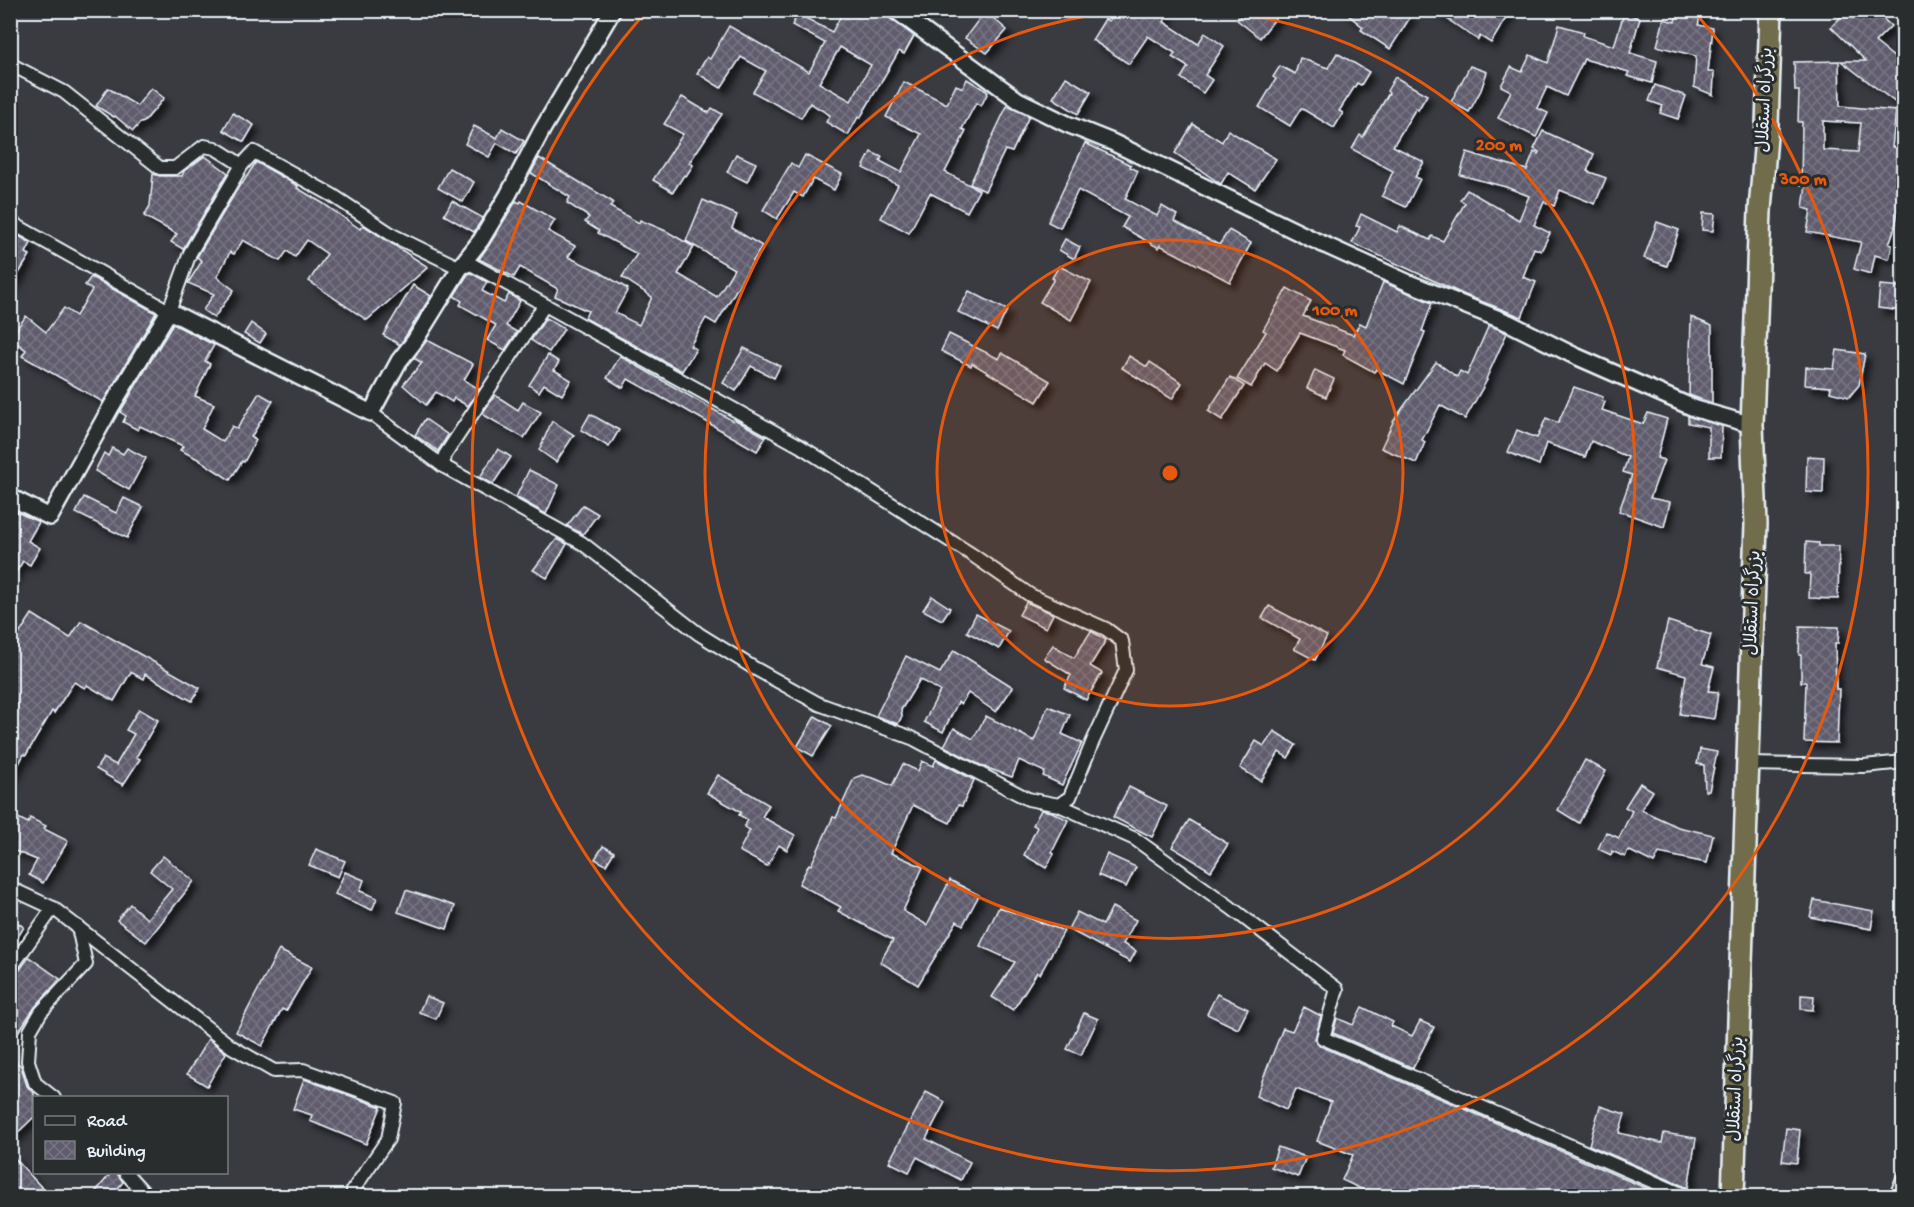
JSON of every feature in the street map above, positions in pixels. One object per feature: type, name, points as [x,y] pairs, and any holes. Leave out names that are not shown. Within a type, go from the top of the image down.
[{"type":"highway","name":"بزرگراه استقلال","points":[[1733,1197],[1756,524],[1752,425],[1760,210],[1767,124],[1771,10]]},
{"type":"street","points":[[371,413],[399,361],[481,240],[542,130],[613,10]]},
{"type":"street","points":[[895,10],[1018,100],[1057,119],[1112,142],[1314,240],[1410,283],[1509,322],[1574,355],[1696,408],[1752,425]]},
{"type":"street","points":[[10,64],[64,92],[155,166],[164,169],[175,168],[204,146],[214,148],[242,165]]},
{"type":"street","points":[[10,497],[51,517],[111,407],[169,311],[190,253],[242,165],[254,152],[332,195],[394,236],[460,268],[471,264],[800,446],[971,554],[1030,595],[1107,629],[1122,641],[1126,670],[1070,796],[1059,805]]},
{"type":"street","points":[[10,222],[169,311],[371,413],[443,466],[582,543],[699,634],[809,699],[912,738],[1028,799],[1059,805],[1135,839],[1230,907],[1337,989],[1323,1038],[1686,1197]]},
{"type":"street","points":[[443,466],[446,455],[544,306]]},
{"type":"street","points":[[1749,764],[1864,766],[1904,762]]},
{"type":"street","points":[[10,888],[53,908],[232,1047],[274,1071],[303,1070],[395,1103],[388,1139],[353,1190],[353,1197]]},
{"type":"street","points":[[10,969],[53,908]]},
{"type":"street","points":[[51,1096],[35,1083],[28,1061],[30,1031],[41,1012],[86,964],[78,927]]},
{"type":"street","points":[[126,1174],[145,1194],[152,1197]]},
{"type":"street","points":[[1896,1197],[1904,1176]]},
{"type":"building","points":[[844,10],[878,10],[914,36],[904,54],[899,51],[848,135],[826,122],[830,115],[810,103],[801,118],[753,92],[766,71],[741,57],[721,88],[697,73],[707,57],[710,59],[729,26],[809,72],[825,43],[792,25],[798,14],[832,32]],"holes":[[[840,47],[871,65],[851,101],[819,83]]]},
{"type":"building","points":[[1116,10],[1170,10],[1164,22],[1198,44],[1205,33],[1224,46],[1205,75],[1212,80],[1203,93],[1181,78],[1188,67],[1172,57],[1175,53],[1148,36],[1129,64],[1092,40],[1105,19],[1109,21]]},
{"type":"building","points":[[1245,10],[1282,10],[1260,38],[1237,20]]},
{"type":"building","points":[[1342,10],[1401,10],[1411,16],[1390,49],[1361,30],[1363,27]]},
{"type":"building","points":[[1434,10],[1511,10],[1491,43],[1480,36],[1478,40]]},
{"type":"building","points":[[1677,10],[1702,10],[1698,25],[1713,28],[1708,72],[1714,72],[1713,95],[1694,87],[1696,56],[1657,46],[1664,19],[1675,22]]},
{"type":"building","points":[[1848,10],[1861,10],[1870,19],[1876,12],[1891,26],[1875,42],[1904,65],[1904,109],[1841,61],[1866,61],[1831,27]]},
{"type":"building","points":[[985,11],[1007,30],[987,53],[965,38]]},
{"type":"building","points":[[1624,13],[1640,18],[1630,53],[1657,61],[1652,83],[1627,76],[1629,72],[1584,59],[1566,96],[1547,87],[1537,108],[1548,113],[1536,137],[1498,118],[1511,91],[1501,86],[1511,67],[1522,72],[1530,55],[1548,63],[1559,25],[1584,32],[1583,36],[1614,46]]},
{"type":"building","points":[[1337,53],[1369,72],[1361,85],[1357,83],[1339,111],[1343,113],[1334,128],[1301,108],[1290,126],[1259,107],[1276,79],[1273,77],[1280,66],[1295,74],[1300,58],[1328,68]]},
{"type":"building","points":[[1839,61],[1840,106],[1896,111],[1892,147],[1904,149],[1904,179],[1895,227],[1889,244],[1892,245],[1889,259],[1875,255],[1871,274],[1854,269],[1861,242],[1807,232],[1811,210],[1803,208],[1806,185],[1801,185],[1802,122],[1798,122],[1799,91],[1795,91],[1794,62]],"holes":[[[1823,121],[1861,123],[1858,152],[1823,150]]]},
{"type":"building","points":[[1470,66],[1487,72],[1481,90],[1469,112],[1451,102]]},
{"type":"building","points":[[1066,77],[1091,92],[1078,114],[1053,98]]},
{"type":"building","points":[[1395,77],[1427,95],[1418,110],[1416,108],[1393,146],[1424,162],[1415,177],[1420,179],[1406,207],[1382,196],[1393,171],[1352,149],[1360,135],[1363,137],[1389,93],[1387,91]]},
{"type":"building","points":[[967,79],[988,92],[981,106],[976,103],[962,129],[966,131],[945,172],[979,190],[967,212],[930,193],[909,233],[881,218],[898,185],[863,168],[871,152],[882,157],[880,161],[901,172],[921,134],[886,117],[904,82],[947,104],[956,85],[963,88]]},
{"type":"building","points":[[1655,85],[1686,96],[1678,119],[1660,113],[1663,106],[1649,101]]},
{"type":"building","points":[[108,88],[137,106],[151,88],[164,98],[144,122],[133,131],[115,116],[96,106]]},
{"type":"building","points":[[682,97],[709,113],[712,108],[722,114],[689,163],[693,165],[673,192],[653,180],[683,134],[664,124]]},
{"type":"building","points":[[1007,106],[1029,116],[1012,152],[1005,150],[985,191],[970,184]]},
{"type":"building","points":[[233,113],[254,125],[244,142],[223,130]]},
{"type":"building","points":[[1193,124],[1222,142],[1228,130],[1276,159],[1255,189],[1228,172],[1221,184],[1175,153]]},
{"type":"building","points":[[474,126],[497,138],[502,128],[524,141],[516,154],[497,143],[489,157],[465,144]]},
{"type":"building","points":[[1543,131],[1594,154],[1587,171],[1606,178],[1595,204],[1560,190],[1554,206],[1544,202],[1534,225],[1550,233],[1541,251],[1534,248],[1523,277],[1536,282],[1522,317],[1465,295],[1352,243],[1360,227],[1356,226],[1361,214],[1397,232],[1400,226],[1430,240],[1432,236],[1443,241],[1465,203],[1460,200],[1467,190],[1519,220],[1529,196],[1506,187],[1460,175],[1467,152],[1527,170],[1534,152],[1538,154],[1539,152],[1534,149]]},
{"type":"building","points":[[1085,143],[1131,165],[1130,167],[1138,171],[1125,199],[1157,216],[1162,206],[1177,215],[1174,221],[1219,245],[1229,230],[1251,243],[1230,282],[1160,245],[1159,248],[1122,227],[1128,217],[1078,190],[1060,228],[1048,222]]},
{"type":"building","points":[[736,154],[756,163],[747,182],[727,172]]},
{"type":"building","points":[[805,155],[842,174],[834,190],[813,179],[803,197],[794,192],[777,219],[763,210],[791,163],[798,168]]},
{"type":"building","points":[[205,156],[228,173],[183,249],[171,242],[177,234],[144,216],[150,206],[153,174],[182,176],[184,171]]},
{"type":"building","points":[[539,158],[613,202],[610,207],[639,223],[640,220],[666,231],[694,247],[678,274],[717,297],[734,269],[686,241],[703,200],[737,215],[732,228],[762,246],[716,324],[706,318],[690,346],[696,349],[682,371],[585,318],[588,311],[555,296],[558,289],[520,267],[514,277],[479,259],[516,201],[520,203],[521,201],[555,220],[548,231],[575,246],[568,257],[628,289],[615,313],[639,325],[652,297],[622,277],[637,254],[598,233],[599,231],[585,222],[589,217],[567,203],[570,197],[531,173]]},
{"type":"building","points":[[256,162],[298,186],[297,188],[360,229],[363,225],[428,267],[367,320],[309,281],[327,254],[307,240],[295,257],[287,251],[280,261],[243,240],[234,254],[230,252],[217,277],[234,290],[214,318],[203,310],[214,294],[188,283],[202,261],[197,257]]},
{"type":"building","points":[[449,168],[474,182],[463,202],[438,188]]},
{"type":"building","points":[[452,201],[483,218],[474,232],[444,215]]},
{"type":"building","points":[[1703,213],[1715,214],[1713,231],[1702,230]]},
{"type":"building","points":[[1657,222],[1679,230],[1667,266],[1644,258]]},
{"type":"building","points":[[19,236],[31,243],[26,253],[30,255],[10,288],[10,253]]},
{"type":"building","points":[[1065,239],[1080,247],[1074,259],[1059,250]]},
{"type":"building","points":[[1059,266],[1091,282],[1071,320],[1040,302]]},
{"type":"building","points":[[471,273],[487,282],[482,291],[504,303],[509,294],[520,301],[506,326],[517,332],[505,350],[487,340],[496,325],[460,305],[462,301],[454,296],[468,274]]},
{"type":"building","points":[[91,277],[156,313],[103,402],[22,356],[26,350],[10,338],[26,316],[46,332],[64,308],[76,316],[92,290],[85,285]]},
{"type":"building","points":[[1383,282],[1432,303],[1422,331],[1425,332],[1404,384],[1376,369],[1374,372],[1343,355],[1345,350],[1300,333],[1277,371],[1265,363],[1251,387],[1237,379],[1266,332],[1263,330],[1287,288],[1311,301],[1303,316],[1353,335],[1360,323],[1366,326]]},
{"type":"building","points":[[413,285],[431,296],[400,345],[383,335]]},
{"type":"building","points":[[1880,285],[1904,287],[1904,311],[1878,308]]},
{"type":"building","points":[[969,291],[1007,310],[997,331],[958,312]]},
{"type":"building","points":[[1691,317],[1712,326],[1712,403],[1689,395]]},
{"type":"building","points":[[546,318],[564,329],[549,352],[531,340]]},
{"type":"building","points":[[251,323],[266,334],[260,343],[244,334]]},
{"type":"building","points":[[173,324],[214,345],[205,361],[210,364],[195,396],[214,404],[202,429],[223,442],[232,426],[237,429],[259,393],[273,401],[251,437],[256,440],[244,462],[242,461],[230,480],[180,450],[183,446],[140,426],[138,430],[123,422],[126,416],[120,412]]},
{"type":"building","points":[[1489,325],[1507,333],[1487,380],[1465,419],[1440,405],[1422,440],[1425,442],[1416,463],[1381,448],[1394,420],[1436,362],[1457,377],[1460,371],[1467,375]]},
{"type":"building","points":[[949,334],[999,359],[1002,353],[1050,381],[1037,402],[972,363],[971,366],[941,351]]},
{"type":"building","points":[[427,340],[473,364],[464,380],[479,389],[468,406],[454,398],[452,402],[436,392],[426,405],[403,385],[422,363],[414,358]]},
{"type":"building","points":[[744,348],[780,366],[774,378],[751,366],[736,391],[723,383]]},
{"type":"building","points":[[1837,350],[1865,354],[1859,385],[1849,397],[1830,392],[1831,387],[1805,385],[1806,367],[1834,369]]},
{"type":"building","points":[[548,355],[559,362],[554,370],[571,380],[562,395],[544,384],[539,392],[529,385]]},
{"type":"building","points":[[620,356],[733,421],[734,419],[766,437],[757,451],[628,379],[623,388],[607,378]]},
{"type":"building","points":[[1129,356],[1147,367],[1150,362],[1182,383],[1172,399],[1122,368]]},
{"type":"building","points":[[1315,370],[1334,379],[1326,397],[1307,388]]},
{"type":"building","points":[[1230,377],[1244,386],[1222,420],[1208,411]]},
{"type":"building","points":[[1574,387],[1603,397],[1602,401],[1605,402],[1602,410],[1643,424],[1648,413],[1667,419],[1657,458],[1664,460],[1650,498],[1670,502],[1664,527],[1619,511],[1632,475],[1623,472],[1628,457],[1591,441],[1585,457],[1546,443],[1539,465],[1508,452],[1517,430],[1537,438],[1546,418],[1558,423]]},
{"type":"building","points":[[495,395],[518,410],[523,402],[541,412],[524,438],[482,414]]},
{"type":"building","points":[[590,414],[619,430],[609,447],[581,430]]},
{"type":"building","points":[[1688,416],[1722,426],[1721,457],[1709,457],[1709,427],[1688,423]]},
{"type":"building","points":[[425,419],[448,435],[438,451],[415,435]]},
{"type":"building","points":[[552,421],[574,435],[556,462],[539,450]]},
{"type":"building","points":[[112,448],[123,454],[127,448],[146,458],[129,490],[95,471],[104,453],[108,456]]},
{"type":"building","points":[[498,449],[511,457],[493,484],[480,477]]},
{"type":"building","points":[[1807,456],[1824,457],[1823,493],[1806,492]]},
{"type":"building","points":[[529,470],[559,485],[546,514],[516,497]]},
{"type":"building","points":[[84,497],[116,513],[124,498],[143,507],[127,538],[76,513]]},
{"type":"building","points":[[583,505],[598,514],[583,534],[567,526]]},
{"type":"building","points":[[10,509],[39,522],[28,541],[40,548],[30,565],[23,561],[10,582]]},
{"type":"building","points":[[557,539],[567,544],[547,578],[533,570]]},
{"type":"building","points":[[1806,542],[1819,543],[1819,546],[1839,546],[1838,599],[1809,598],[1810,574],[1805,574]]},
{"type":"building","points":[[932,596],[950,608],[942,620],[923,610]]},
{"type":"building","points":[[1026,602],[1053,614],[1046,628],[1019,615]]},
{"type":"building","points":[[1269,606],[1327,636],[1315,660],[1294,649],[1300,639],[1262,618]]},
{"type":"building","points":[[32,614],[70,638],[81,621],[200,688],[192,701],[145,674],[143,679],[131,672],[114,701],[87,685],[85,688],[74,682],[54,713],[52,711],[26,755],[24,754],[10,781],[10,648]]},
{"type":"building","points":[[976,614],[1009,631],[999,649],[967,632]]},
{"type":"building","points":[[1668,621],[1711,635],[1702,664],[1714,667],[1708,691],[1718,692],[1714,719],[1680,714],[1686,675],[1657,667]]},
{"type":"building","points":[[1800,626],[1839,627],[1838,643],[1835,643],[1836,689],[1839,689],[1837,743],[1804,742],[1806,682],[1801,682]]},
{"type":"building","points":[[1091,631],[1106,640],[1090,666],[1102,673],[1086,700],[1064,688],[1071,675],[1044,658],[1053,645],[1074,658]]},
{"type":"building","points":[[954,650],[1013,687],[996,712],[968,693],[961,704],[958,702],[943,732],[924,722],[940,691],[920,679],[901,710],[902,716],[898,724],[876,716],[906,656],[940,673]]},
{"type":"building","points":[[1048,706],[1070,715],[1062,734],[1082,743],[1062,785],[1043,776],[1045,772],[1019,760],[1012,777],[982,766],[944,746],[954,728],[973,739],[986,716],[1034,741]]},
{"type":"building","points":[[139,709],[158,720],[136,757],[140,759],[123,785],[96,769],[103,758],[116,765],[134,734],[126,730]]},
{"type":"building","points":[[815,716],[832,726],[813,756],[797,747]]},
{"type":"building","points":[[1274,731],[1296,745],[1288,758],[1279,752],[1261,781],[1240,768],[1256,741],[1264,746]]},
{"type":"building","points":[[1700,749],[1717,752],[1709,791],[1705,791],[1704,765],[1697,764]]},
{"type":"building","points":[[936,760],[974,780],[962,806],[958,805],[950,823],[913,805],[891,853],[923,867],[903,911],[927,925],[950,880],[979,895],[963,925],[957,921],[918,985],[880,962],[893,940],[838,911],[841,907],[799,884],[809,864],[811,865],[833,817],[836,818],[854,778],[862,775],[892,786],[903,764],[918,771],[922,761],[933,766]]},
{"type":"building","points":[[1585,760],[1606,771],[1579,823],[1558,810]]},
{"type":"building","points":[[718,775],[769,805],[762,817],[795,835],[787,850],[779,845],[767,866],[739,851],[750,830],[744,827],[748,820],[739,815],[741,812],[707,793]]},
{"type":"building","points":[[1640,783],[1653,791],[1641,810],[1678,827],[1713,835],[1707,863],[1659,853],[1654,863],[1628,850],[1625,857],[1612,851],[1611,855],[1598,849],[1606,832],[1619,838],[1632,811],[1625,807]]},
{"type":"building","points":[[1129,787],[1167,806],[1152,837],[1113,817]]},
{"type":"building","points":[[1041,810],[1052,812],[1068,820],[1046,868],[1024,855],[1037,827],[1033,825]]},
{"type":"building","points":[[16,817],[28,823],[30,818],[46,826],[44,829],[68,841],[43,883],[29,875],[37,860],[10,849],[10,818],[15,820]]},
{"type":"building","points":[[1189,820],[1228,844],[1211,871],[1172,847]]},
{"type":"building","points":[[603,846],[614,852],[606,865],[595,859]]},
{"type":"building","points":[[316,849],[345,861],[338,877],[309,865]]},
{"type":"building","points":[[1107,854],[1136,867],[1126,887],[1098,875]]},
{"type":"building","points":[[163,856],[194,881],[146,942],[117,920],[130,904],[147,919],[172,889],[150,871]]},
{"type":"building","points":[[345,872],[364,880],[360,891],[377,898],[372,910],[335,894]]},
{"type":"building","points":[[406,890],[455,906],[447,929],[398,912]]},
{"type":"building","points":[[1814,900],[1874,911],[1871,929],[1810,917]]},
{"type":"building","points":[[999,907],[1064,931],[1040,974],[1037,972],[1013,1010],[992,997],[1015,962],[980,946]]},
{"type":"building","points":[[1112,907],[1136,920],[1123,944],[1136,951],[1130,962],[1068,929],[1077,912],[1103,925]]},
{"type":"building","points":[[10,918],[24,927],[10,954]]},
{"type":"building","points":[[279,950],[312,967],[286,1011],[282,1009],[262,1046],[236,1032]]},
{"type":"building","points":[[29,957],[60,979],[35,1007],[10,1044],[10,977],[17,974]]},
{"type":"building","points":[[1217,994],[1248,1009],[1238,1029],[1207,1014]]},
{"type":"building","points":[[1801,995],[1814,996],[1813,1010],[1801,1009]]},
{"type":"building","points":[[426,996],[443,1003],[436,1019],[419,1012]]},
{"type":"building","points":[[1304,1007],[1321,1016],[1315,1039],[1320,1046],[1666,1197],[1624,1197],[1609,1190],[1607,1197],[1378,1197],[1342,1180],[1353,1155],[1317,1141],[1331,1102],[1296,1089],[1286,1110],[1256,1096],[1283,1028],[1292,1031]]},
{"type":"building","points":[[1362,1007],[1393,1022],[1391,1026],[1412,1036],[1420,1021],[1434,1027],[1413,1068],[1333,1033],[1337,1018],[1353,1025]]},
{"type":"building","points":[[1084,1013],[1098,1019],[1081,1055],[1067,1049]]},
{"type":"building","points":[[208,1039],[226,1053],[207,1086],[187,1074]]},
{"type":"building","points":[[10,1057],[21,1066],[27,1086],[34,1096],[33,1118],[10,1140]]},
{"type":"building","points":[[304,1079],[381,1107],[366,1144],[310,1121],[312,1115],[293,1109]]},
{"type":"building","points":[[926,1092],[945,1102],[926,1139],[970,1162],[961,1180],[917,1157],[909,1172],[889,1162]]},
{"type":"building","points":[[1600,1106],[1625,1114],[1619,1133],[1662,1143],[1664,1133],[1696,1138],[1688,1188],[1589,1145]]},
{"type":"building","points":[[1786,1128],[1800,1130],[1797,1163],[1782,1161]]},
{"type":"building","points":[[1278,1147],[1306,1157],[1298,1177],[1271,1167]]},
{"type":"building","points":[[10,1153],[43,1189],[35,1197],[10,1197]]},
{"type":"building","points":[[110,1174],[118,1174],[123,1182],[111,1197],[91,1197]]}]
